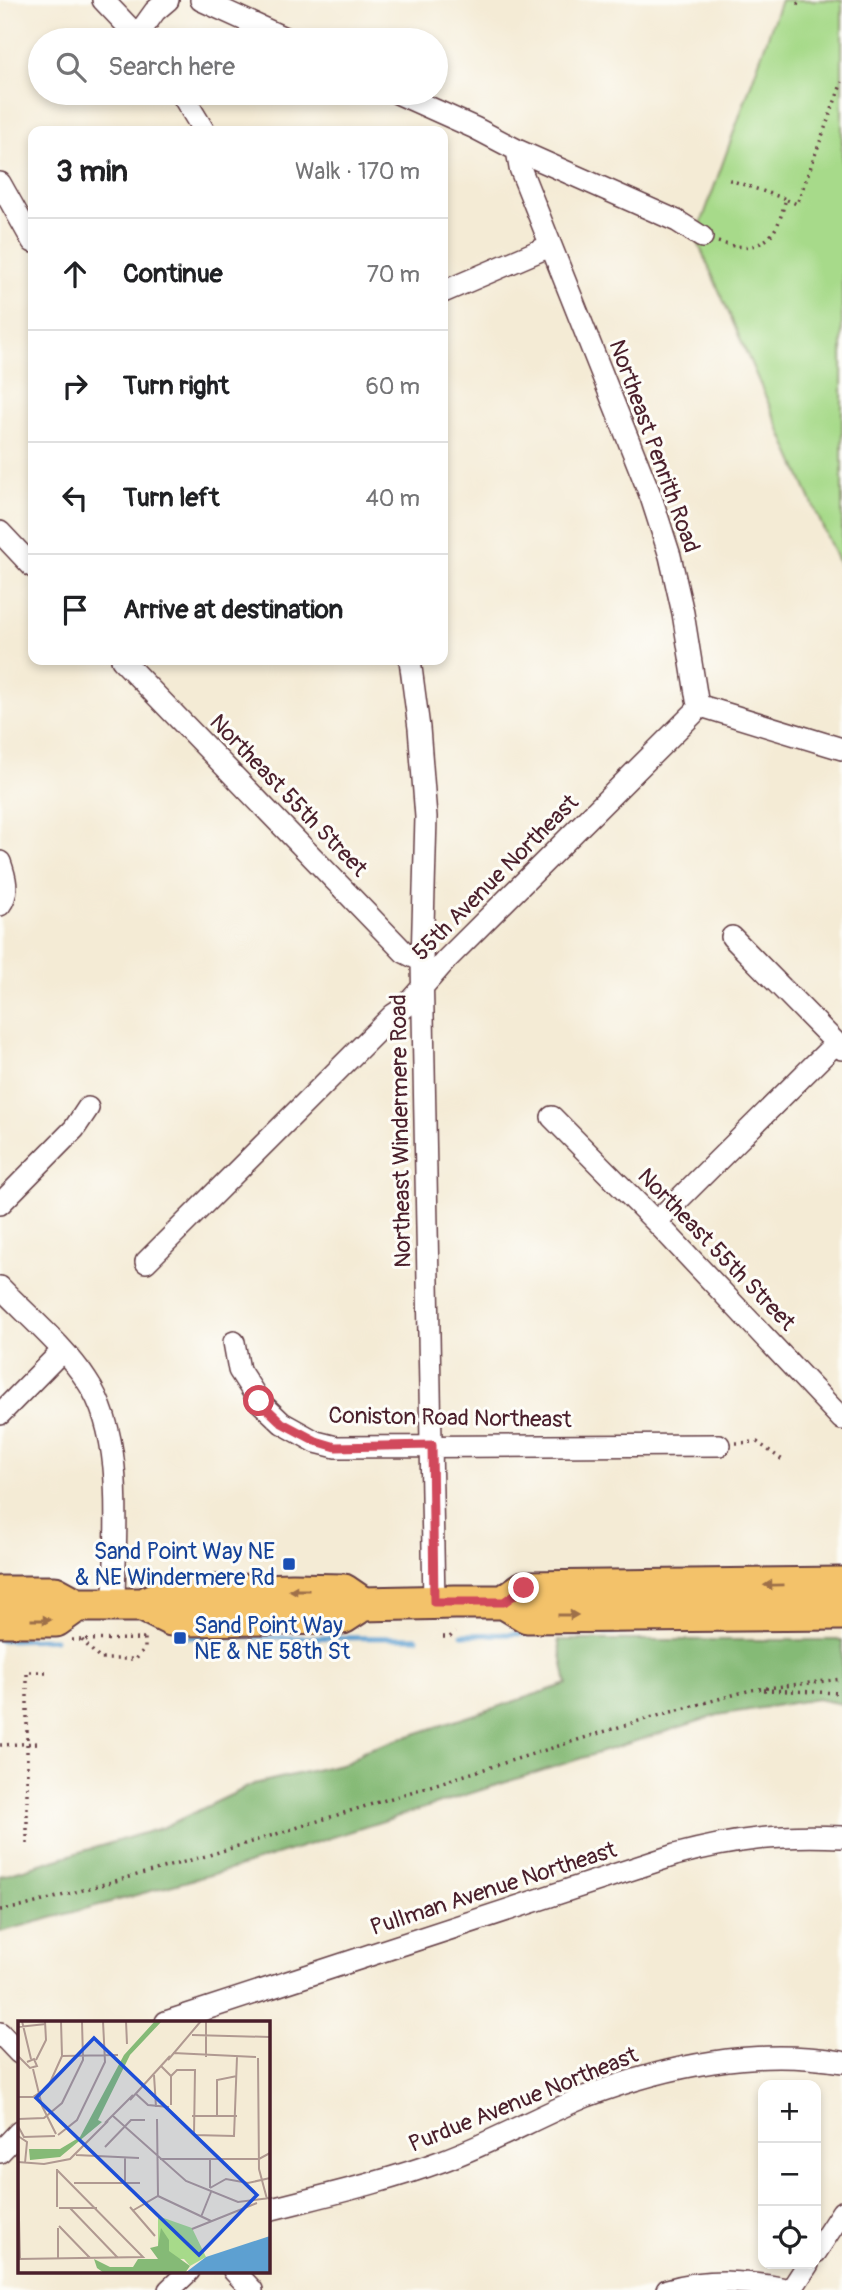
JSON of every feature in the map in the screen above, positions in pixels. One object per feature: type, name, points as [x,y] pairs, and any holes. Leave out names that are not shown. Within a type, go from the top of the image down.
[{"type":"main road","points":[[504,1602],[524,1588],[842,1584]]},
{"type":"main road","points":[[0,1593],[55,1593],[77,1605],[129,1605],[169,1593],[344,1591],[363,1604],[504,1602],[527,1616],[842,1613]]},
{"type":"main road","points":[[0,1620],[56,1620],[77,1605]]},
{"type":"street","points":[[103,0],[130,28]]},
{"type":"street","points":[[145,28],[155,11],[168,0]]},
{"type":"street","points":[[201,0],[263,28]]},
{"type":"street","points":[[188,105],[201,126]]},
{"type":"street","points":[[424,105],[677,222],[702,237]]},
{"type":"street","name":"Northeast Penrith Road","points":[[517,150],[520,169],[651,497],[670,556],[701,706]]},
{"type":"street","points":[[0,183],[28,233]]},
{"type":"street","points":[[448,290],[550,246]]},
{"type":"street","points":[[0,532],[28,562]]},
{"type":"street","name":"Northeast 55th Street","points":[[127,665],[404,953],[422,961]]},
{"type":"street","name":"Northeast Windermere Road","points":[[411,665],[426,817],[422,961],[434,1602]]},
{"type":"street","points":[[701,706],[842,749]]},
{"type":"street","name":"55th Avenue Northeast","points":[[146,1262],[393,1014],[405,1007],[446,960],[701,706]]},
{"type":"street","points":[[0,905],[4,900],[3,872]]},
{"type":"street","points":[[656,1222],[839,1046],[732,937]]},
{"type":"street","points":[[0,1204],[74,1129],[88,1108]]},
{"type":"street","name":"Northeast 55th Street","points":[[552,1117],[656,1222],[842,1419]]},
{"type":"street","points":[[0,1287],[88,1381],[107,1420],[129,1605]]},
{"type":"street","name":"Coniston Road Northeast","points":[[234,1342],[239,1370],[259,1401],[282,1423],[316,1441],[336,1447],[719,1445]]},
{"type":"street","points":[[0,1414],[62,1352]]},
{"type":"street","name":"Pullman Avenue Northeast","points":[[169,2021],[675,1855],[760,1837],[842,1837]]},
{"type":"street","points":[[0,2034],[18,2052]]},
{"type":"street","name":"Purdue Avenue Northeast","points":[[270,2209],[382,2181],[444,2161],[588,2096],[674,2069],[747,2057],[797,2056],[842,2062]]},
{"type":"street","points":[[0,2152],[18,2133]]},
{"type":"street","points":[[821,2244],[842,2212]]},
{"type":"street","points":[[667,2290],[724,2280],[791,2290],[805,2269]]},
{"type":"street","points":[[169,2290],[188,2272]]},
{"type":"street","points":[[235,2272],[252,2290]]},
{"type":"path","points":[[797,4],[802,0]]},
{"type":"path","points":[[727,179],[797,204],[842,82]]},
{"type":"path","points":[[702,237],[748,248],[764,243],[777,226],[786,199]]},
{"type":"path","points":[[752,1441],[784,1461]]},
{"type":"path","points":[[443,1637],[450,1637],[455,1632]]},
{"type":"path","points":[[66,1640],[145,1639],[145,1648],[136,1659],[100,1660],[82,1640]]},
{"type":"path","points":[[116,1660],[116,1669]]},
{"type":"path","points":[[27,1844],[27,1672],[46,1672]]},
{"type":"path","points":[[0,1910],[21,1907],[206,1856],[635,1722],[751,1690],[842,1679]]},
{"type":"path","points":[[751,1690],[842,1693]]},
{"type":"path","points":[[0,1745],[39,1743]]},
{"type":"green space","points":[[781,0],[842,0],[842,571],[696,238]]},
{"type":"green space","points":[[558,1640],[842,1640],[842,1704],[817,1699],[718,1715],[232,1869],[0,1932],[0,1876],[164,1827],[254,1784],[349,1762],[363,1751],[567,1684]]},
{"type":"waterway","points":[[462,1635],[625,1632]]},
{"type":"waterway","points":[[187,1637],[417,1638]]},
{"type":"waterway","points":[[0,1640],[55,1639]]},
{"type":"place","name":"Sand Point Way NE & NE Windermere Rd","points":[[289,1564]]},
{"type":"place","name":"Sand Point Way NE & NE 58th St","points":[[180,1638]]},
{"type":"route","points":[[259,1401],[282,1423],[316,1441],[336,1447],[432,1445],[434,1602],[504,1602],[524,1588]]}]
